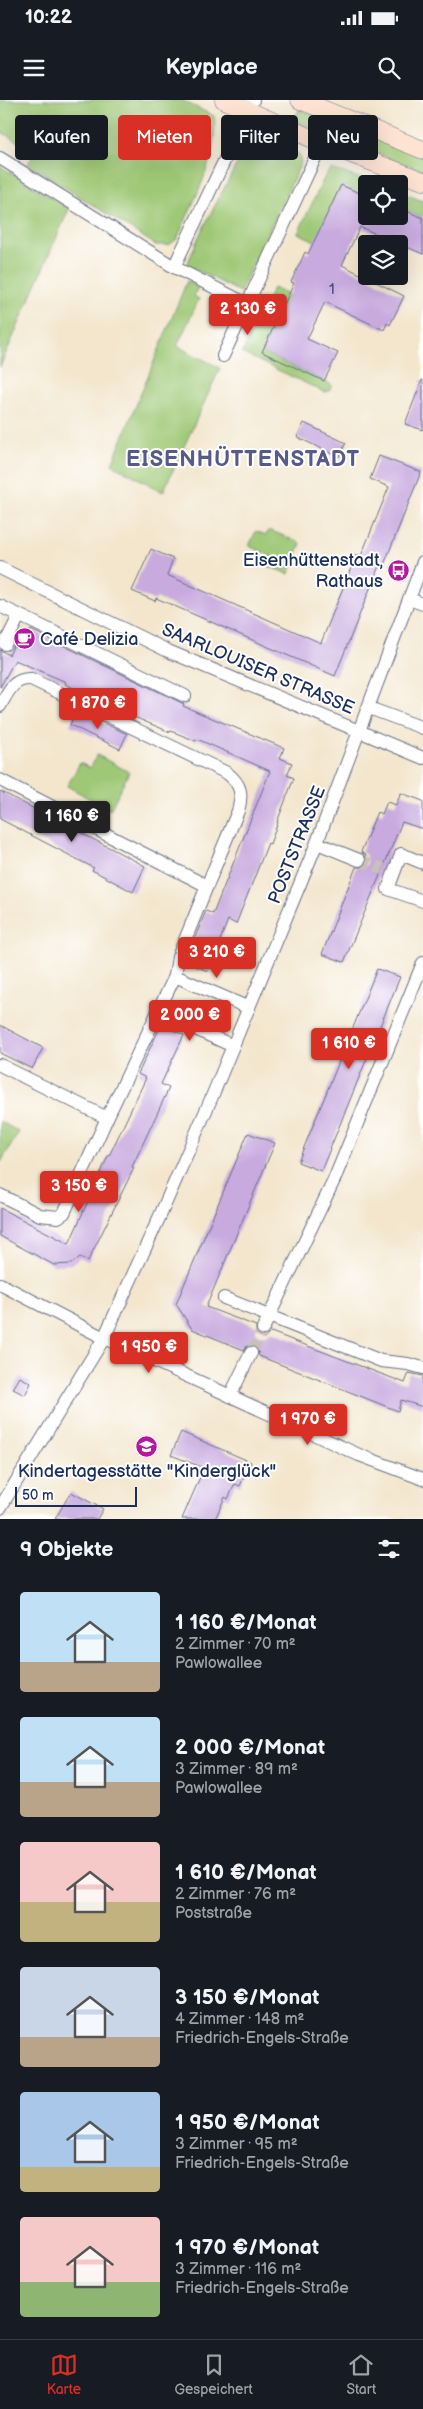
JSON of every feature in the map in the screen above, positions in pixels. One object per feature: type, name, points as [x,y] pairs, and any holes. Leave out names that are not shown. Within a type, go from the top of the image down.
[{"type":"street","points":[[224,100],[250,106],[308,136]]},
{"type":"street","points":[[300,100],[423,150]]},
{"type":"street","points":[[174,267],[250,106]]},
{"type":"street","points":[[0,158],[174,267],[247,304]]},
{"type":"street","points":[[224,356],[314,160]]},
{"type":"street","points":[[367,160],[423,181]]},
{"type":"street","name":"POSTSTRASSE","points":[[0,1508],[104,1338],[168,1198],[317,843],[423,562]]},
{"type":"street","name":"SAARLOUISER STRASSE","points":[[1,571],[160,647],[423,758]]},
{"type":"street","points":[[409,599],[423,604]]},
{"type":"street","points":[[0,606],[184,696]]},
{"type":"street","points":[[5,644],[19,616]]},
{"type":"street","points":[[0,706],[12,685],[23,679],[31,679],[219,769],[236,780],[241,788],[238,810],[178,957],[175,976],[64,1213],[58,1217],[40,1215],[0,1195]]},
{"type":"street","points":[[369,708],[423,728]]},
{"type":"street","points":[[0,780],[206,886]]},
{"type":"street","points":[[317,843],[359,860]]},
{"type":"street","points":[[423,863],[401,854],[388,871],[388,889],[423,901]]},
{"type":"street","points":[[266,1323],[334,1180],[421,966]]},
{"type":"street","points":[[175,976],[249,1008]]},
{"type":"street","points":[[158,1012],[233,1046]]},
{"type":"street","points":[[0,1064],[108,1118]]},
{"type":"street","points":[[0,1284],[104,1338],[359,1455],[423,1479]]},
{"type":"street","points":[[224,1298],[266,1323],[381,1361],[423,1368]]},
{"type":"street","points":[[230,1396],[252,1353]]},
{"type":"green space","points":[[0,100],[181,100],[214,116],[215,131],[211,154],[211,115],[118,115],[118,160],[210,160],[197,195],[177,239],[169,245],[156,245],[28,164],[30,160],[108,160],[108,115],[15,115],[15,140],[0,131]]},
{"type":"green space","points":[[299,109],[315,115],[308,115],[308,126],[298,123],[296,115]]},
{"type":"green space","points":[[378,139],[423,156],[423,171],[378,154]]},
{"type":"green space","points":[[299,154],[301,163],[240,292],[187,265],[199,236],[239,160],[298,160]]},
{"type":"green space","points":[[0,166],[69,209],[0,367]]},
{"type":"green space","points":[[332,169],[358,178],[358,193],[341,186],[315,241],[298,233],[326,174]]},
{"type":"green space","points":[[408,195],[423,201],[423,218],[408,212]]},
{"type":"green space","points":[[187,281],[198,287],[194,296],[199,299],[177,346],[220,368],[163,492],[112,464]]},
{"type":"green space","points":[[273,288],[289,295],[262,352],[332,385],[329,391],[324,392],[242,353]]},
{"type":"green space","points":[[269,530],[301,543],[289,574],[267,566],[271,556],[249,546],[256,531],[266,535]]},
{"type":"green space","points":[[97,755],[129,772],[110,810],[67,786],[80,763],[90,768]]},
{"type":"green space","points":[[0,1121],[19,1132],[1,1162],[0,1162]]},
{"type":"building","points":[[341,185],[358,192],[358,225],[408,225],[408,212],[423,218],[423,254],[408,248],[408,235],[379,235],[360,227],[342,265],[358,273],[358,285],[382,285],[404,296],[390,325],[387,323],[384,330],[325,302],[307,339],[338,353],[324,381],[262,352],[294,283],[291,282],[305,252],[308,254]]},
{"type":"building","points":[[423,380],[423,430],[405,424]]},
{"type":"building","points":[[304,423],[346,443],[339,457],[297,437]]},
{"type":"building","points":[[379,456],[421,472],[383,567],[379,566],[335,676],[156,598],[155,601],[132,591],[151,549],[173,559],[167,575],[321,643],[356,555],[361,556],[389,487],[370,479]]},
{"type":"building","points":[[31,630],[184,704],[183,706],[284,748],[280,758],[292,763],[287,775],[294,778],[270,844],[268,843],[236,924],[228,920],[208,971],[185,962],[206,911],[213,914],[270,771],[197,739],[196,741],[170,732],[134,717],[133,719],[83,695],[84,693],[65,684],[66,682],[15,660],[0,687],[0,650],[9,655],[20,633],[28,636]]},
{"type":"building","points":[[76,710],[127,734],[120,749],[70,725]]},
{"type":"building","points":[[0,791],[145,866],[133,892],[92,870],[94,868],[0,819]]},
{"type":"building","points":[[401,793],[423,801],[423,829],[402,822],[344,962],[322,954],[356,867],[364,867],[367,863],[366,855],[361,852],[377,812],[382,814],[387,802],[396,805]]},
{"type":"building","points":[[377,969],[400,977],[321,1171],[298,1162]]},
{"type":"building","points":[[0,1025],[43,1048],[32,1069],[0,1053]]},
{"type":"building","points":[[161,1025],[184,1035],[161,1084],[169,1088],[132,1167],[134,1168],[88,1261],[80,1257],[71,1264],[54,1265],[0,1236],[0,1208],[69,1244],[108,1156],[146,1078],[138,1074]]},
{"type":"building","points":[[248,1133],[275,1143],[206,1307],[256,1326],[256,1333],[260,1336],[267,1336],[271,1332],[405,1383],[409,1373],[423,1376],[423,1407],[401,1400],[398,1411],[259,1356],[258,1349],[254,1346],[247,1346],[244,1350],[192,1329],[176,1304]]},
{"type":"building","points":[[20,1377],[31,1383],[25,1395],[13,1389]]},
{"type":"building","points":[[181,1432],[251,1462],[240,1486],[235,1484],[228,1499],[225,1497],[215,1519],[182,1519],[204,1468],[171,1455]]},
{"type":"building","points":[[71,1492],[103,1509],[97,1519],[55,1519]]},
{"type":"tunnel","points":[[359,860],[383,869]]},
{"type":"tunnel","points":[[251,1353],[263,1329]]},
{"type":"place","name":"Eisenhüttenstadt, Rathaus","points":[[399,570]]},
{"type":"place","name":"Café Delizia","points":[[24,639]]},
{"type":"place","name":"Kindertagesstätte \"Kinderglück\"","points":[[147,1446]]},
{"type":"district","name":"EISENHÜTTENSTADT","points":[[243,459]]}]
